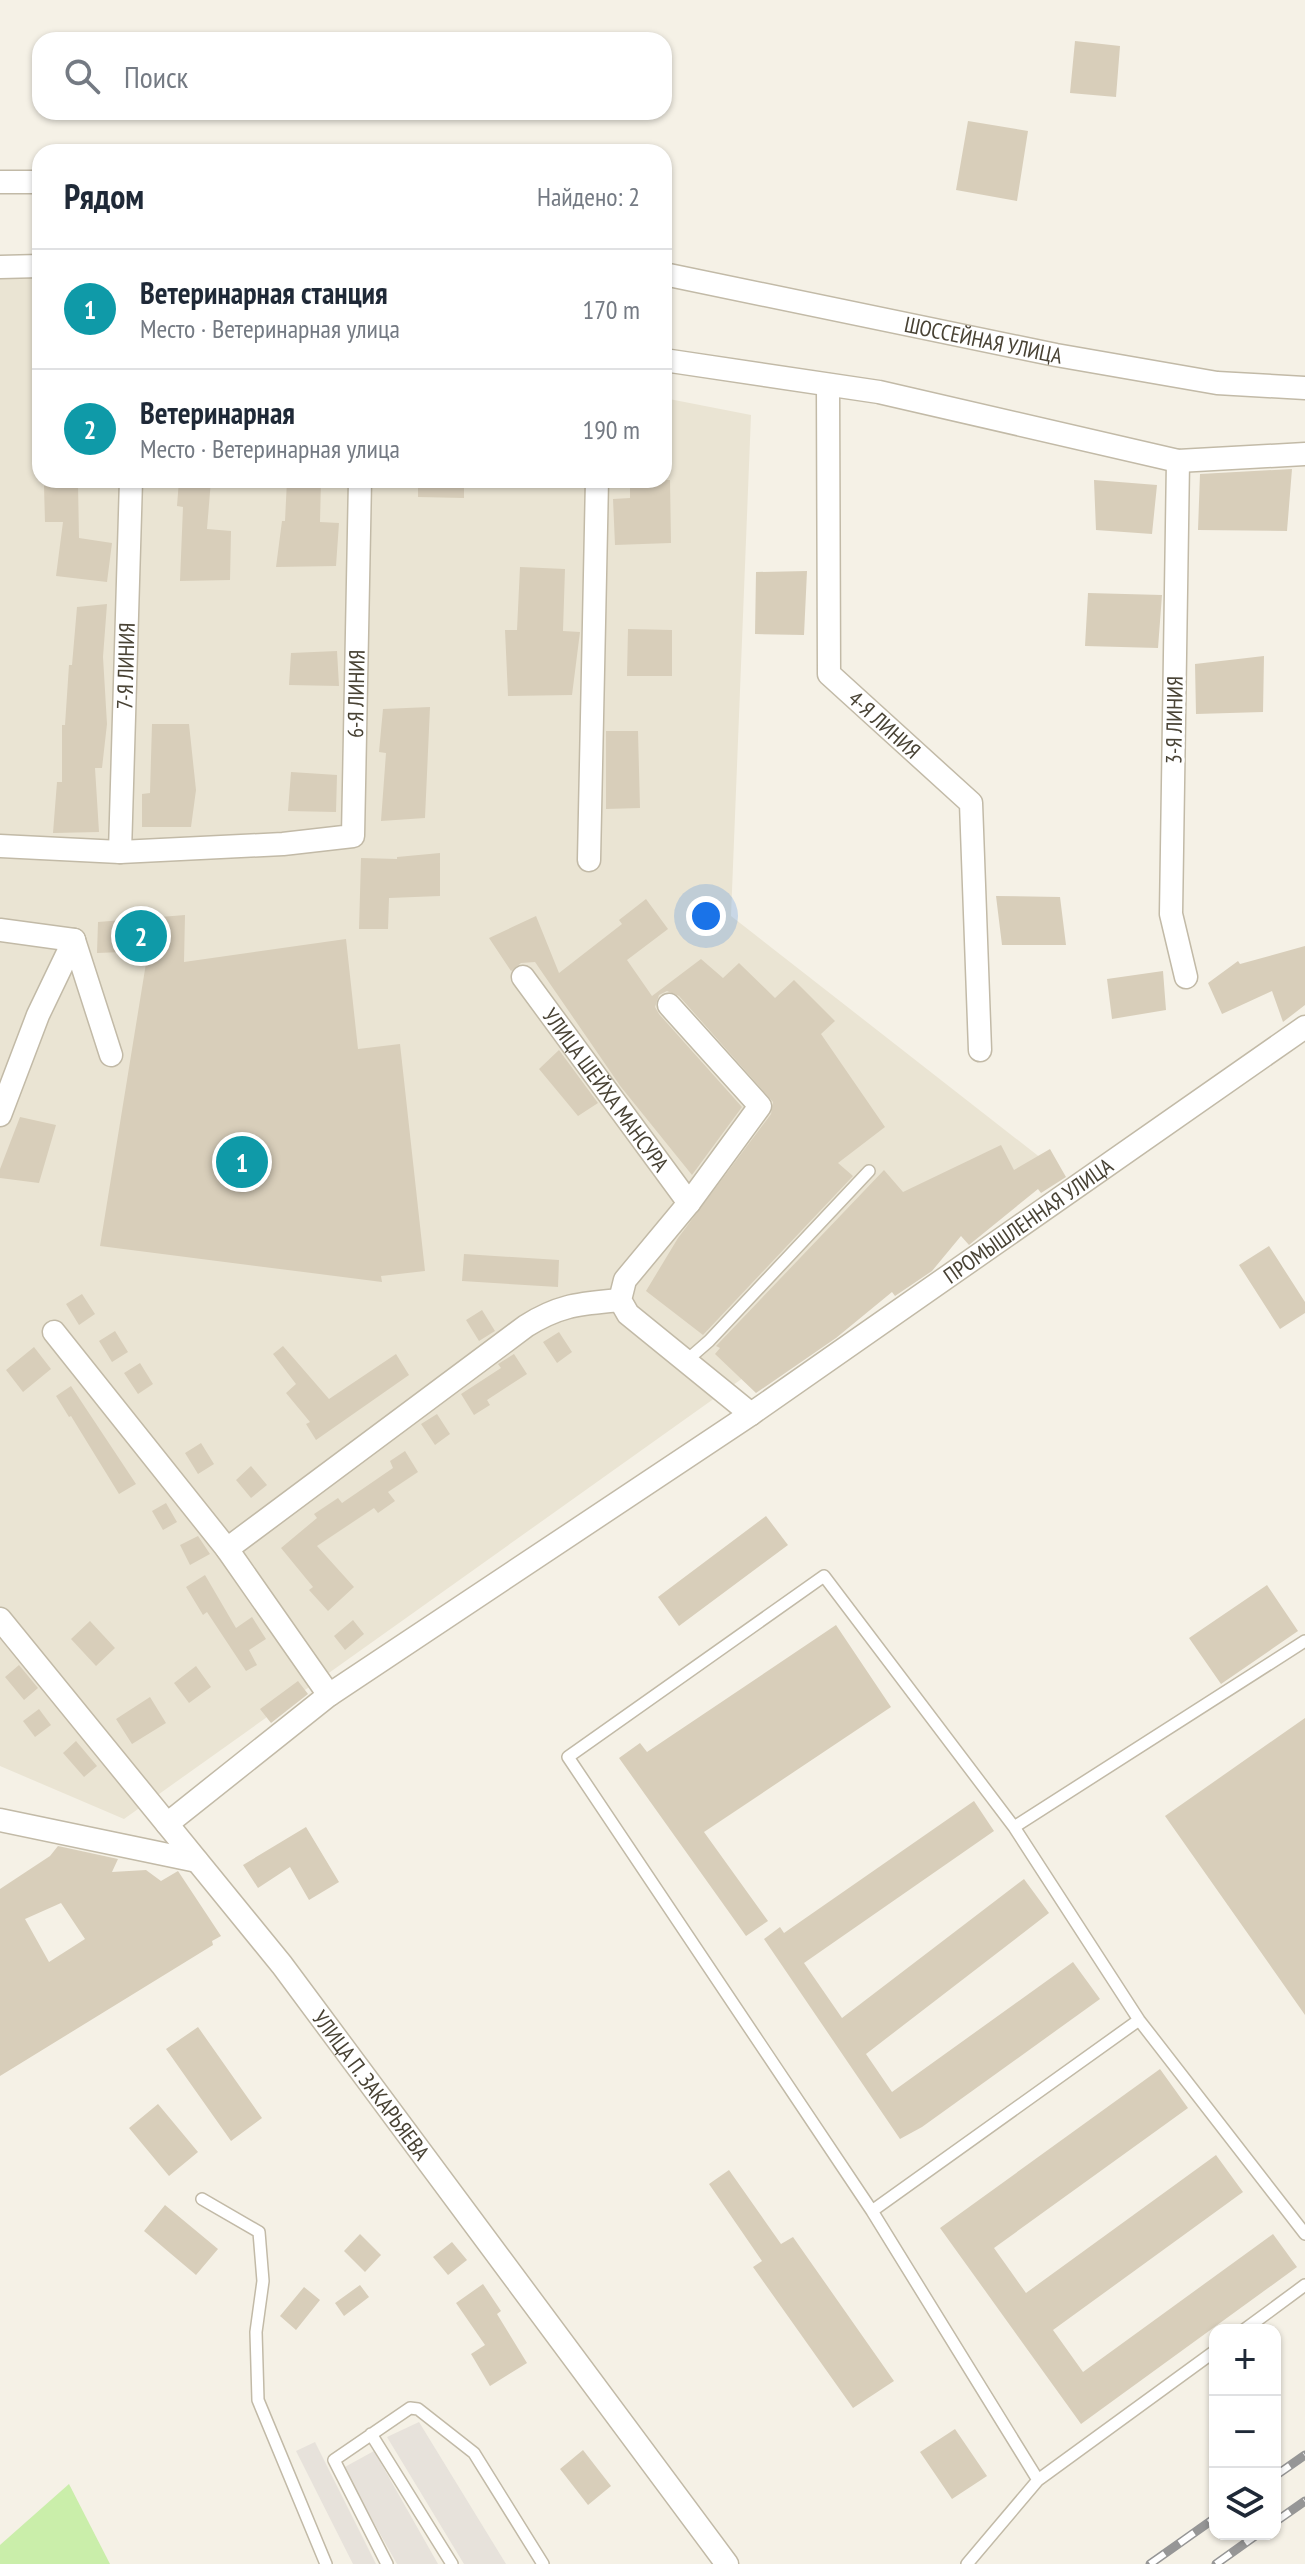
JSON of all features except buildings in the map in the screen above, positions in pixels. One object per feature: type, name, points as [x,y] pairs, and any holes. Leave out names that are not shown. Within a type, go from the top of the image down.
[{"type":"street","points":[[0,182],[32,182]]},
{"type":"street","points":[[0,267],[32,266]]},
{"type":"street","name":"ШОССЕЙНАЯ УЛИЦА","points":[[672,276],[1056,355],[1217,383],[1305,388]]},
{"type":"street","points":[[672,361],[879,392],[1178,461],[1305,454]]},
{"type":"street","name":"4-Я ЛИНИЯ","points":[[828,385],[829,674],[971,803],[980,1050]]},
{"type":"street","name":"3-Я ЛИНИЯ","points":[[1178,461],[1171,914],[1186,977]]},
{"type":"street","name":"7-Я ЛИНИЯ","points":[[120,852],[131,488]]},
{"type":"street","name":"6-Я ЛИНИЯ","points":[[120,852],[283,844],[353,836],[360,488]]},
{"type":"street","points":[[589,860],[597,488]]},
{"type":"street","points":[[0,846],[120,852]]},
{"type":"street","points":[[0,930],[74,940]]},
{"type":"street","points":[[74,940],[111,1055]]},
{"type":"street","points":[[0,1115],[38,1015],[74,940]]},
{"type":"street","name":"УЛИЦА ШЕЙХА МАНСУРА","points":[[523,977],[689,1203]]},
{"type":"street","points":[[669,1005],[760,1106],[689,1203],[625,1280],[620,1300],[628,1314],[751,1414]]},
{"type":"street","name":"ПРОМЫШЛЕННАЯ УЛИЦА","points":[[167,1824],[329,1695],[751,1414],[1305,1027]]},
{"type":"street","points":[[227,1549],[550,1310],[620,1300]]},
{"type":"street","points":[[54,1332],[227,1549],[329,1695]]},
{"type":"street","name":"УЛИЦА П. ЗАКАРЬЯЕВА","points":[[0,1619],[282,1965],[727,2564]]},
{"type":"street","points":[[0,1820],[197,1861]]},
{"type":"lane","points":[[686,1361],[709,1341],[869,1171]]},
{"type":"lane","points":[[1038,2480],[872,2211],[568,1757],[824,1576],[1014,1827],[1139,2020],[1305,2234]]},
{"type":"lane","points":[[1014,1827],[1305,1641]]},
{"type":"lane","points":[[872,2211],[1139,2020]]},
{"type":"lane","points":[[202,2199],[259,2232],[263,2281],[256,2332],[258,2400],[326,2564]]},
{"type":"lane","points":[[1252,2324],[1305,2285]]},
{"type":"lane","points":[[967,2564],[1038,2480],[1209,2355]]},
{"type":"lane","points":[[387,2564],[334,2460],[410,2408],[418,2409],[474,2453],[543,2564]]},
{"type":"lane","points":[[371,2434],[452,2564]]},
{"type":"shaded area","points":[[0,263],[32,269],[32,488],[672,488],[672,400],[751,415],[731,916],[1046,1162],[124,1819],[0,1766]]},
{"type":"shaded area","points":[[419,2422],[506,2564],[464,2564],[387,2437]]},
{"type":"shaded area","points":[[315,2442],[376,2564],[353,2564],[296,2451]]},
{"type":"shaded area","points":[[374,2451],[438,2564],[397,2564],[343,2468]]},
{"type":"green space","points":[[69,2484],[110,2564],[0,2564],[0,2545]]},
{"type":"railway","points":[[1281,2472],[1305,2455]]},
{"type":"railway","points":[[1281,2518],[1305,2501]]},
{"type":"railway","points":[[1150,2564],[1209,2522]]},
{"type":"railway","points":[[1216,2564],[1250,2540]]},
{"type":"place","name":"Ветеринарная","points":[[141,936]]},
{"type":"place","name":"Ветеринарная станция","points":[[242,1162]]}]
